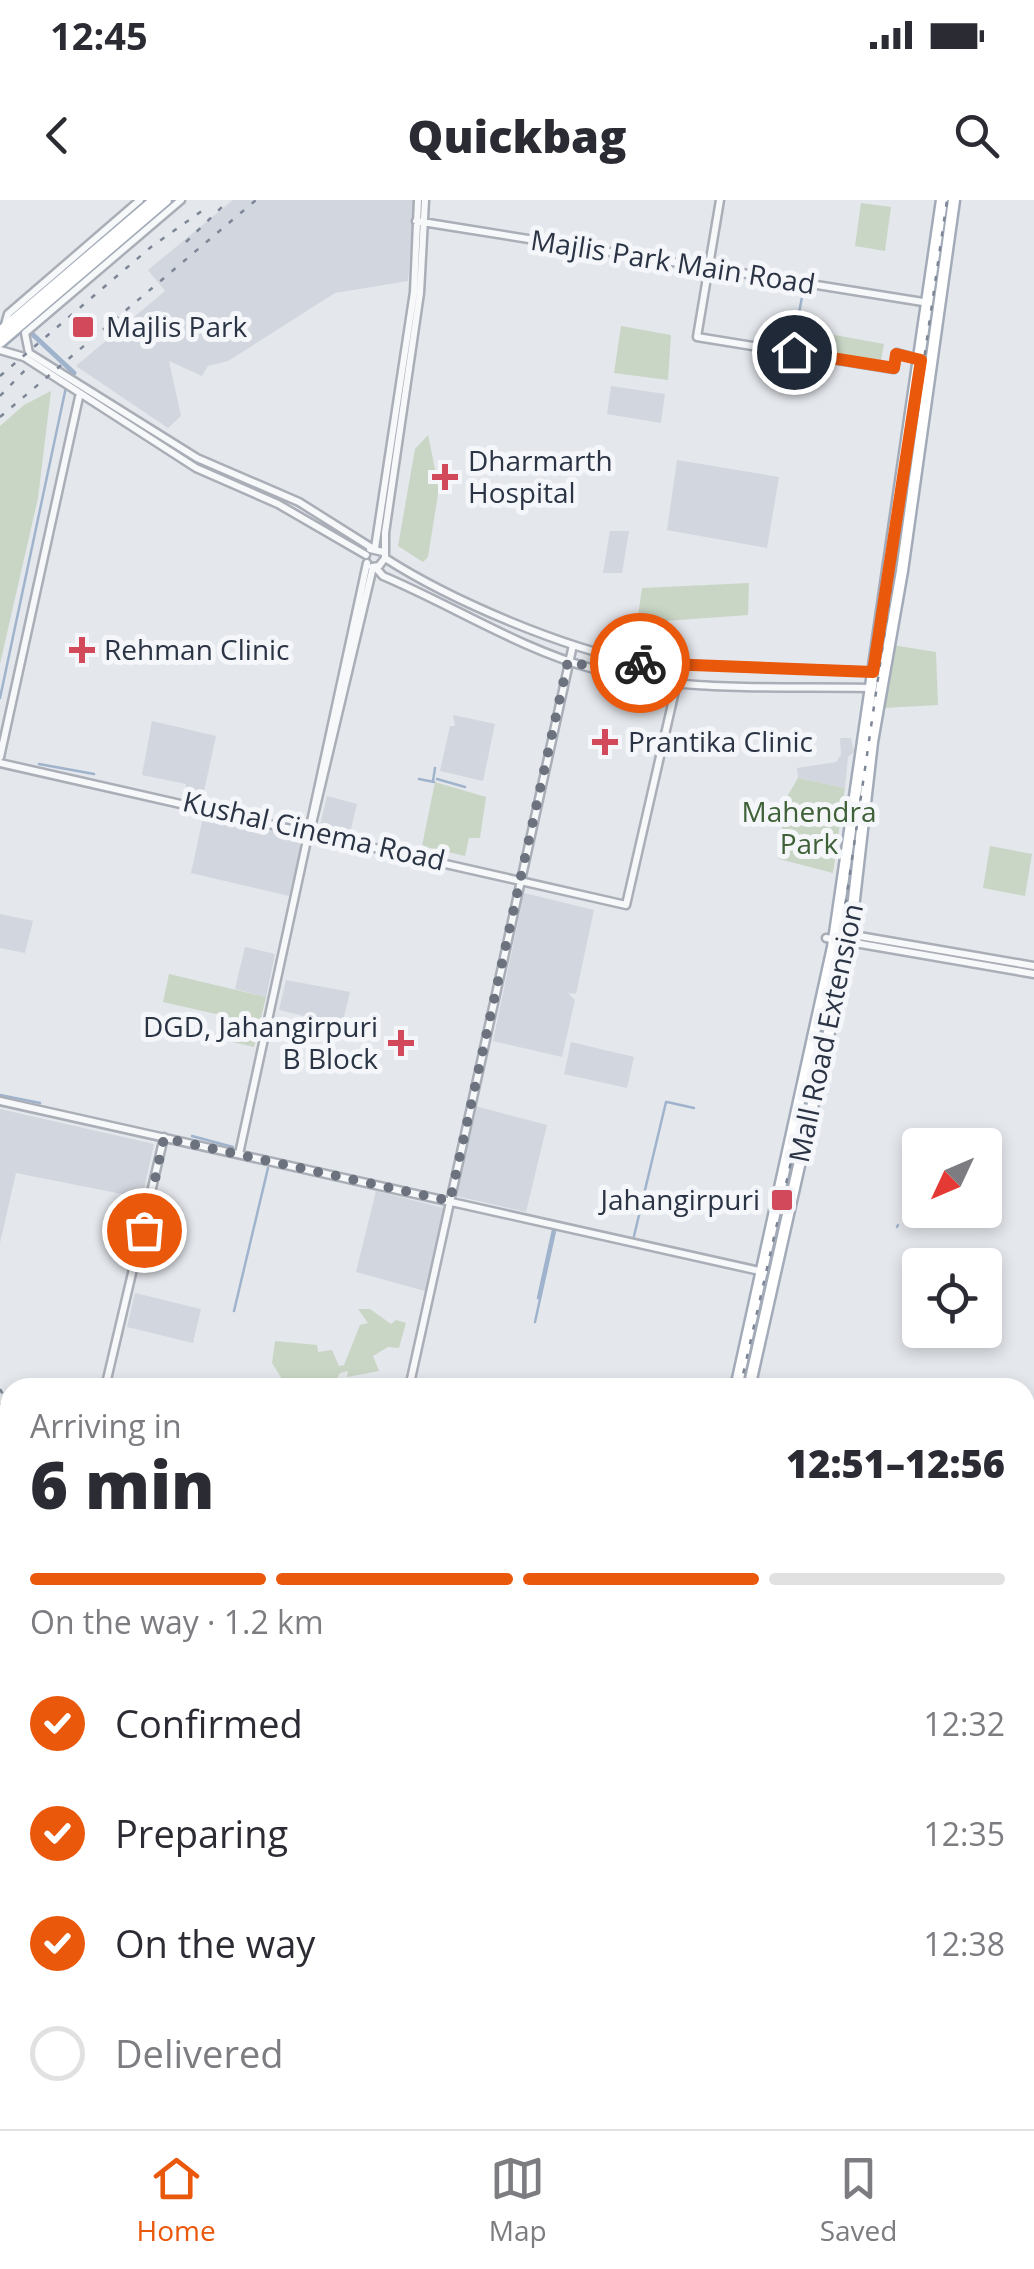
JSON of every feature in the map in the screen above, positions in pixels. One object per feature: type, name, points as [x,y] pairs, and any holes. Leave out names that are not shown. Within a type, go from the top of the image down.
[{"type":"main road","points":[[0,342],[155,200]]},
{"type":"main road","points":[[130,226],[166,200]]},
{"type":"main road","points":[[738,1378],[832,937],[868,672],[886,628],[879,607],[921,360],[942,200]]},
{"type":"main road","name":"Mall Road Extension","points":[[750,1378],[843,965],[853,942],[852,915],[886,628],[907,531],[954,200]]},
{"type":"main road","points":[[889,505],[898,478]]},
{"type":"main road","points":[[890,525],[907,531]]},
{"type":"street","points":[[15,326],[140,200]]},
{"type":"street","points":[[15,326],[181,200]]},
{"type":"street","points":[[238,1154],[370,563],[379,552],[418,293],[421,200]]},
{"type":"street","points":[[720,200],[697,337],[894,368],[896,354],[921,360]]},
{"type":"street","name":"Majlis Park Main Road","points":[[419,221],[923,302]]},
{"type":"street","points":[[15,326],[29,353],[69,384]]},
{"type":"street","points":[[0,350],[24,358],[85,391],[197,458],[299,502],[396,565],[573,645],[629,661],[868,672]]},
{"type":"street","points":[[85,391],[196,468],[257,495],[390,578],[568,661],[626,676],[677,682],[867,688]]},
{"type":"street","points":[[0,760],[85,391]]},
{"type":"street","points":[[257,495],[262,485]]},
{"type":"street","points":[[370,563],[379,552]]},
{"type":"street","points":[[390,578],[396,565]]},
{"type":"street","points":[[516,639],[522,624]]},
{"type":"street","points":[[411,1378],[573,645]]},
{"type":"street","points":[[626,676],[629,661]]},
{"type":"street","name":"Kushal Cinema Road","points":[[0,760],[628,903],[677,682]]},
{"type":"street","points":[[832,937],[1034,974]]},
{"type":"street","points":[[853,942],[1034,966]]},
{"type":"street","points":[[0,1102],[774,1275]]},
{"type":"street","points":[[107,1378],[164,1138]]},
{"type":"shaded area","points":[[233,200],[414,200],[408,281],[335,293],[228,361],[208,366],[202,376],[169,361],[181,416],[168,428],[76,366],[165,291],[148,270]]},
{"type":"shaded area","points":[[611,386],[665,394],[661,423],[607,414]]},
{"type":"shaded area","points":[[677,460],[779,477],[767,548],[667,530]]},
{"type":"shaded area","points":[[610,531],[629,531],[622,573],[603,573]]},
{"type":"shaded area","points":[[453,715],[495,724],[483,781],[440,771],[450,726],[455,726]]},
{"type":"shaded area","points":[[152,721],[216,736],[203,796],[185,792],[186,784],[142,775]]},
{"type":"shaded area","points":[[840,738],[851,738],[854,752],[848,757],[845,788],[798,778],[797,768],[836,762],[841,755]]},
{"type":"shaded area","points":[[327,796],[357,804],[350,833],[320,825]]},
{"type":"shaded area","points":[[204,813],[303,836],[289,896],[191,873]]},
{"type":"shaded area","points":[[524,893],[594,910],[576,994],[568,993],[575,1000],[562,1057],[493,1041]]},
{"type":"shaded area","points":[[0,914],[33,921],[25,953],[0,948]]},
{"type":"shaded area","points":[[245,947],[275,954],[266,997],[235,989]]},
{"type":"shaded area","points":[[286,980],[350,992],[342,1025],[279,1010]]},
{"type":"shaded area","points":[[571,1042],[634,1057],[627,1088],[564,1074]]},
{"type":"shaded area","points":[[475,1106],[547,1125],[526,1212],[456,1196]]},
{"type":"shaded area","points":[[0,1109],[154,1144],[142,1198],[16,1173],[0,1243]]},
{"type":"shaded area","points":[[376,1191],[444,1208],[425,1291],[356,1272]]},
{"type":"shaded area","points":[[135,1293],[201,1309],[193,1343],[127,1327]]},
{"type":"green space","points":[[861,203],[891,207],[885,251],[855,246]]},
{"type":"green space","points":[[621,326],[671,335],[668,380],[614,373]]},
{"type":"green space","points":[[829,334],[884,344],[880,365],[825,355]]},
{"type":"green space","points":[[51,391],[38,498],[0,664],[0,426],[24,405]]},
{"type":"green space","points":[[428,435],[439,488],[428,557],[423,562],[398,546],[415,449]]},
{"type":"green space","points":[[749,583],[748,615],[637,623],[642,588]]},
{"type":"green space","points":[[892,645],[936,652],[938,705],[883,708]]},
{"type":"green space","name":"Mahendra Park","points":[[798,778],[845,788],[833,873],[779,859],[785,800]]},
{"type":"green space","points":[[435,782],[486,797],[480,838],[469,838],[465,856],[422,846]]},
{"type":"green space","points":[[990,846],[1032,854],[1025,896],[983,888]]},
{"type":"green space","points":[[169,974],[266,997],[254,1047],[215,1038],[220,1015],[163,1002]]},
{"type":"green space","points":[[358,1309],[370,1309],[391,1324],[396,1320],[406,1323],[399,1348],[388,1347],[373,1356],[379,1371],[347,1377],[348,1371],[337,1378],[281,1378],[272,1363],[275,1341],[317,1345],[318,1352],[332,1350],[339,1366],[344,1365],[360,1325],[368,1323]]},
{"type":"waterway","points":[[797,324],[804,286]]},
{"type":"waterway","points":[[29,331],[74,373]]},
{"type":"waterway","points":[[787,392],[793,354]]},
{"type":"waterway","points":[[0,698],[66,387]]},
{"type":"waterway","points":[[39,764],[94,774]]},
{"type":"waterway","points":[[433,781],[435,768]]},
{"type":"waterway","points":[[419,779],[434,782]]},
{"type":"waterway","points":[[437,779],[465,787]]},
{"type":"waterway","points":[[0,1095],[40,1103]]},
{"type":"waterway","points":[[634,1236],[666,1102]]},
{"type":"waterway","points":[[667,1102],[694,1108]]},
{"type":"waterway","points":[[192,1136],[233,1147]]},
{"type":"waterway","points":[[234,1311],[268,1168]]},
{"type":"waterway","points":[[538,1298],[553,1230]]},
{"type":"waterway","points":[[535,1322],[555,1231]]},
{"type":"waterway","points":[[116,1357],[122,1334]]},
{"type":"railway","points":[[186,242],[229,200]]},
{"type":"railway","points":[[0,417],[256,200]]},
{"type":"railway","points":[[742,1378],[839,949],[947,200]]},
{"type":"railway","points":[[0,376],[151,247],[206,208]]},
{"type":"railway","points":[[0,396],[31,364]]},
{"type":"way so far","points":[[144,1230],[164,1138],[450,1201],[568,661],[626,676],[629,661],[640,663]]},
{"type":"place","name":"Majlis Park","points":[[83,327]]},
{"type":"place","name":"Dharmarth Hospital","points":[[445,477]]},
{"type":"place","name":"Rehman Clinic","points":[[82,650]]},
{"type":"place","name":"Prantika Clinic","points":[[605,742]]},
{"type":"place","name":"DGD, Jahangirpuri B Block","points":[[401,1043]]},
{"type":"place","name":"Jahangirpuri","points":[[782,1200]]},
{"type":"route","points":[[640,663],[873,672],[921,360],[896,354],[894,368],[794,352]]}]
